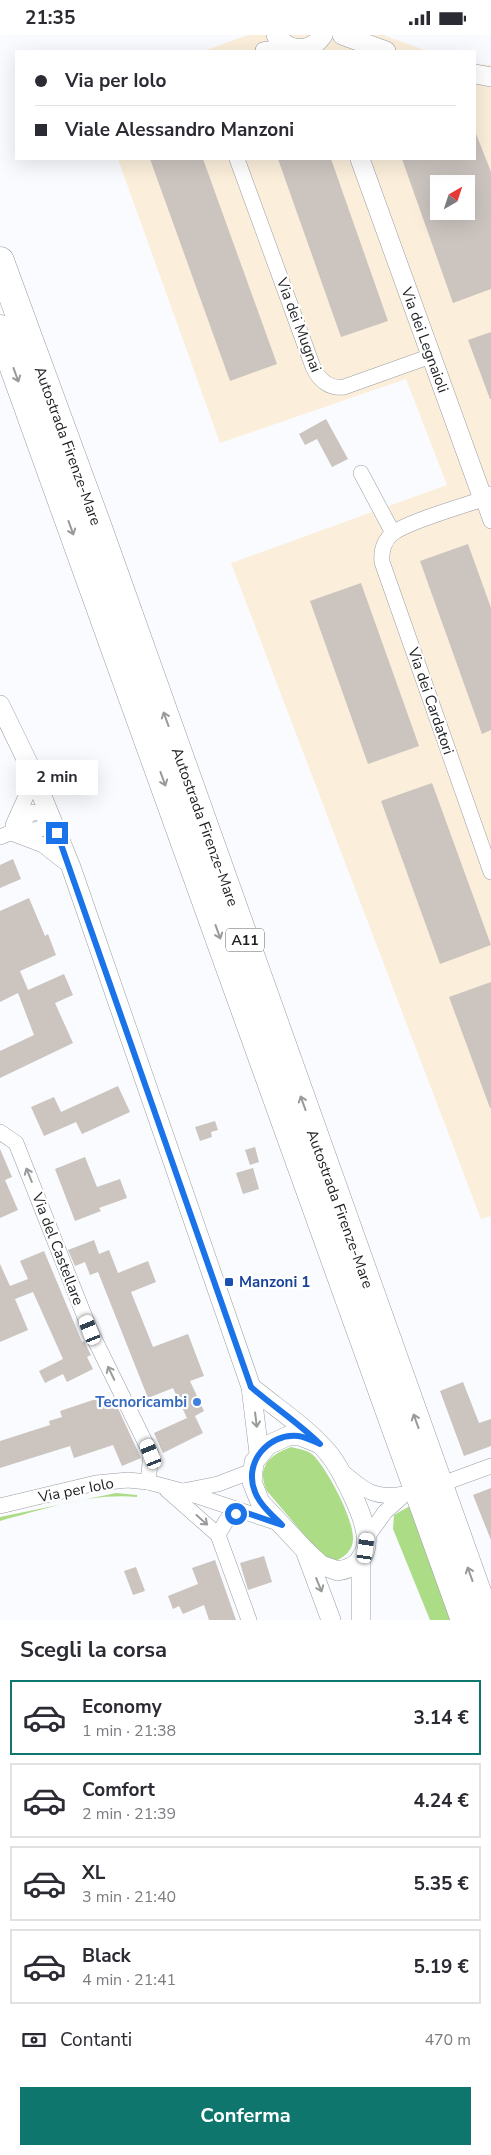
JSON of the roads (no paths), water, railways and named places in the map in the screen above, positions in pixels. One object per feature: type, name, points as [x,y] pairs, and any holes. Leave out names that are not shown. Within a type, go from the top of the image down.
[{"type":"highway","name":"Autostrada Firenze-Mare","points":[[0,261],[98,528],[487,1620]]},
{"type":"highway","name":"Autostrada Firenze-Mare","points":[[0,329],[465,1620]]},
{"type":"street","points":[[342,35],[383,50]]},
{"type":"street","points":[[263,50],[280,39],[292,49],[307,49],[321,43]]},
{"type":"street","points":[[476,74],[491,77]]},
{"type":"street","name":"Via dei Mugnai","points":[[237,160],[313,367],[323,381],[337,388],[344,387],[431,356]]},
{"type":"street","name":"Via dei Legnaioli","points":[[360,160],[431,356],[487,498],[491,521]]},
{"type":"street","points":[[361,473],[394,533],[487,498]]},
{"type":"street","name":"Via dei Cardatori","points":[[394,533],[384,544],[382,562],[491,872]]},
{"type":"street","points":[[0,705],[30,767],[71,867],[251,1387],[259,1453]]},
{"type":"street","points":[[5,835],[26,794],[30,767]]},
{"type":"street","points":[[5,835],[41,829],[50,816]]},
{"type":"street","points":[[5,835],[43,845],[71,867]]},
{"type":"street","name":"Via del Castellare","points":[[0,1132],[16,1143],[90,1330],[151,1454],[152,1484]]},
{"type":"street","points":[[251,1387],[281,1413],[303,1428],[320,1444],[339,1468],[363,1489],[379,1496],[405,1495],[385,1512],[368,1537],[366,1548],[354,1565],[338,1571],[321,1565],[306,1551],[269,1512],[255,1493],[252,1471],[254,1462],[259,1453],[268,1445],[288,1436],[300,1436],[320,1444]]},
{"type":"street","points":[[450,1481],[491,1466]]},
{"type":"street","points":[[339,1468],[358,1507],[368,1537]]},
{"type":"street","name":"Via per Iolo","points":[[182,1491],[218,1484],[252,1471]]},
{"type":"street","name":"Via per Iolo","points":[[0,1506],[96,1483],[128,1481],[182,1491],[282,1525]]},
{"type":"street","points":[[152,1484],[167,1490],[218,1535],[249,1620]]},
{"type":"street","points":[[218,1535],[226,1521],[244,1512]]},
{"type":"street","points":[[306,1551],[331,1620]]},
{"type":"street","points":[[361,1557],[361,1620]]},
{"type":"place","name":"Manzoni 1","points":[[229,1282]]},
{"type":"place","name":"Tecnoricambi","points":[[197,1402]]}]
